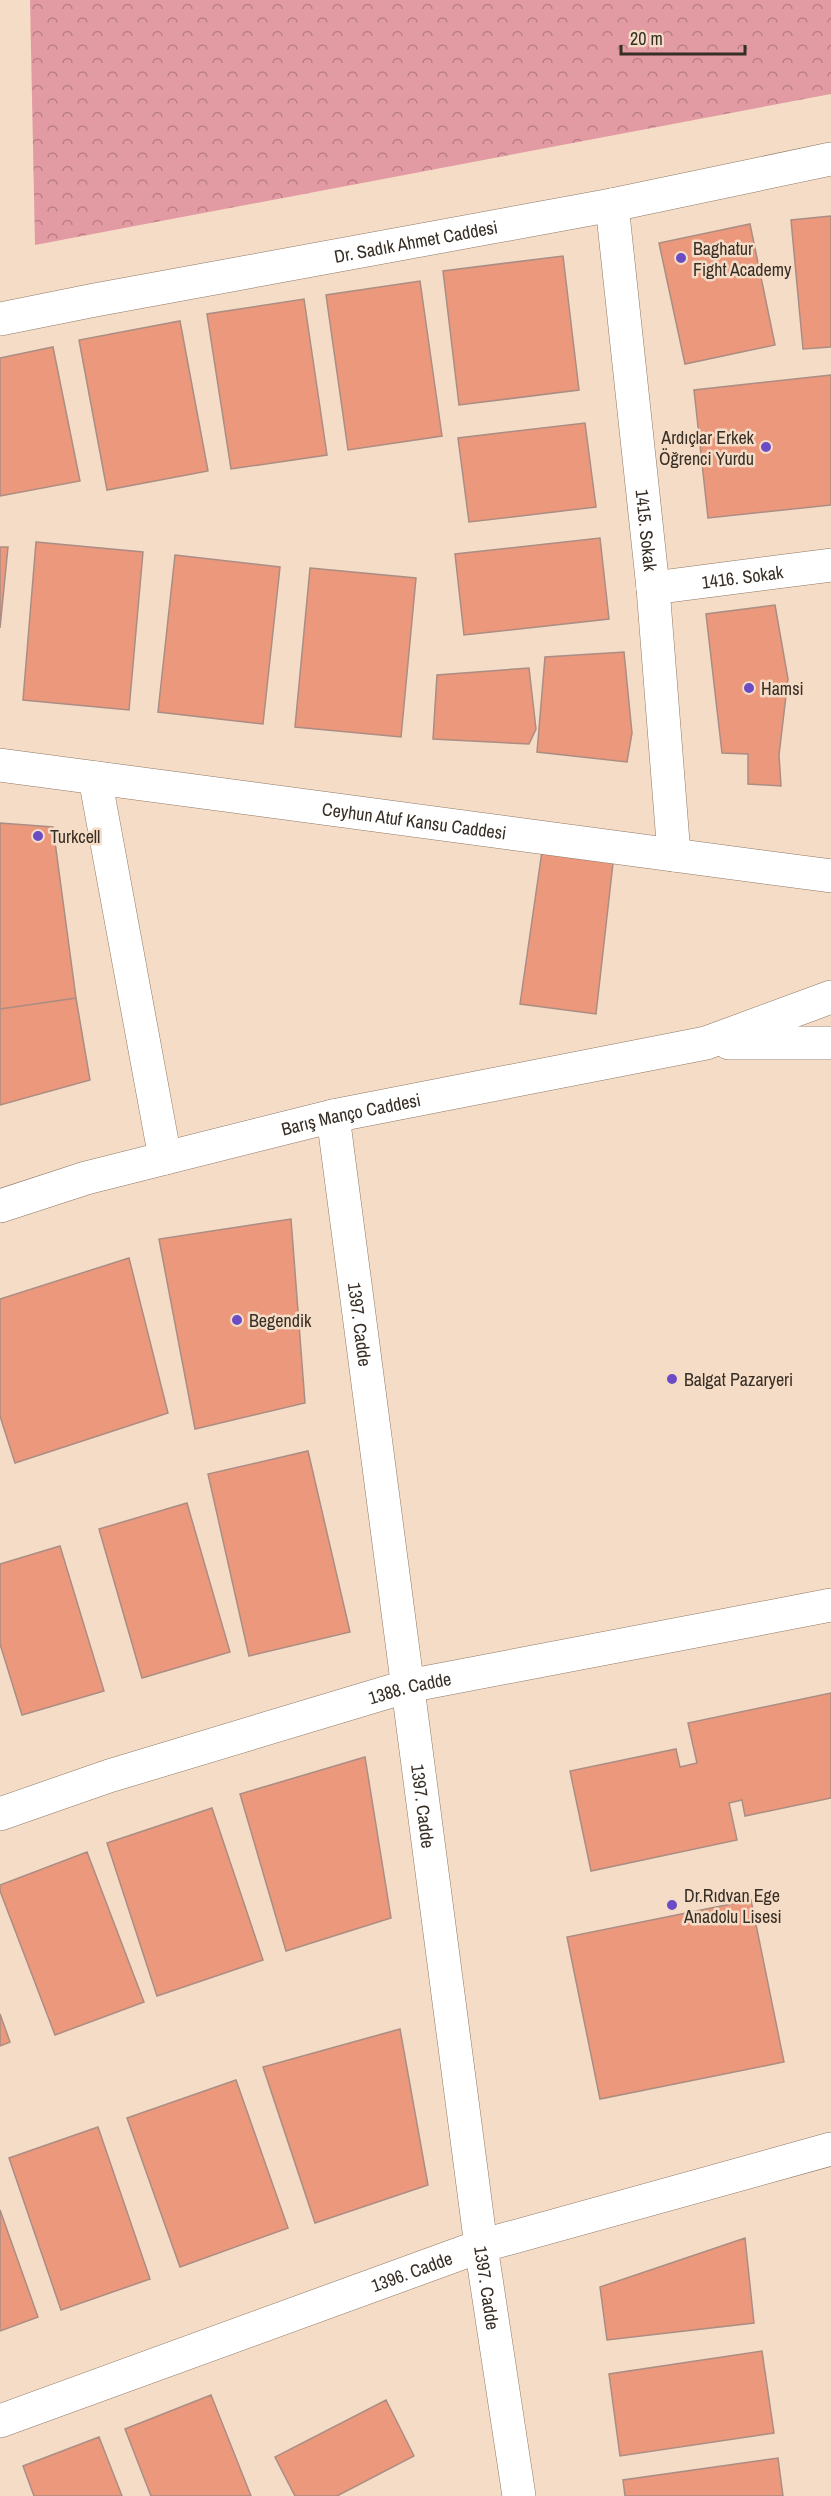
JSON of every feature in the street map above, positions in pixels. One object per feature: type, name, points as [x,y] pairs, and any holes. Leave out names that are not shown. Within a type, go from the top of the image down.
[{"type":"street","name":"Dr. Sadık Ahmet Caddesi","points":[[0,319],[612,206],[831,159]]},
{"type":"street","name":"1415. Sokak","points":[[612,206],[653,588],[674,855]]},
{"type":"street","name":"1416. Sokak","points":[[653,588],[831,565]]},
{"type":"street","name":"Ceyhun Atuf Kansu Caddesi","points":[[0,765],[831,876]]},
{"type":"street","points":[[95,778],[165,1158]]},
{"type":"street","name":"Barış Manço Caddesi","points":[[0,1206],[86,1178],[333,1116],[706,1043],[831,997]]},
{"type":"street","name":"Barış Manço Caddesi","points":[[706,1043],[831,1043]]},
{"type":"street","name":"1397. Cadde","points":[[333,1116],[482,2246],[519,2496]]},
{"type":"street","name":"1388. Cadde","points":[[0,1814],[109,1776],[408,1686],[831,1605]]},
{"type":"street","name":"1396. Cadde","points":[[0,2421],[482,2246],[831,2149]]},
{"type":"green space","points":[[30,0],[831,0],[831,94],[35,245]]},
{"type":"building","points":[[831,216],[831,347],[803,349],[791,220]]},
{"type":"building","points":[[750,224],[775,345],[685,364],[659,243]]},
{"type":"building","points":[[563,256],[579,390],[459,405],[443,271]]},
{"type":"building","points":[[420,281],[442,436],[348,450],[326,295]]},
{"type":"building","points":[[304,299],[327,455],[231,469],[207,314]]},
{"type":"building","points":[[180,321],[208,471],[107,490],[79,340]]},
{"type":"building","points":[[53,347],[80,481],[0,496],[0,358]]},
{"type":"building","name":"Ardıçlar Erkek Öğrenci Yurdu","points":[[831,375],[831,505],[708,518],[694,390]]},
{"type":"building","points":[[585,423],[596,507],[469,522],[458,438]]},
{"type":"building","points":[[600,538],[609,619],[464,635],[455,554]]},
{"type":"building","points":[[36,542],[143,552],[129,710],[23,700]]},
{"type":"building","points":[[0,547],[8,547],[0,628]]},
{"type":"building","points":[[175,555],[280,567],[263,724],[158,712]]},
{"type":"building","points":[[310,568],[416,578],[401,737],[295,727]]},
{"type":"building","points":[[775,605],[788,679],[779,755],[781,786],[748,784],[748,754],[722,753],[706,614]]},
{"type":"building","points":[[624,652],[632,733],[627,762],[537,752],[545,657]]},
{"type":"building","points":[[529,668],[536,729],[529,744],[433,739],[437,675]]},
{"type":"building","points":[[0,823],[53,827],[76,998],[0,1009]]},
{"type":"building","points":[[542,851],[613,863],[596,1014],[520,1004]]},
{"type":"building","points":[[76,998],[90,1080],[0,1105],[0,1009]]},
{"type":"building","points":[[291,1219],[305,1403],[195,1429],[159,1239]]},
{"type":"building","points":[[129,1258],[168,1413],[15,1463],[0,1416],[0,1299]]},
{"type":"building","points":[[308,1451],[350,1632],[249,1656],[208,1474]]},
{"type":"building","points":[[187,1503],[230,1652],[142,1678],[99,1529]]},
{"type":"building","points":[[60,1546],[104,1691],[22,1715],[0,1644],[0,1564]]},
{"type":"building","points":[[831,1693],[831,1798],[745,1816],[742,1800],[729,1803],[737,1840],[591,1871],[570,1771],[676,1749],[680,1767],[697,1763],[688,1723]]},
{"type":"building","points":[[365,1757],[391,1918],[286,1951],[240,1794]]},
{"type":"building","points":[[212,1808],[263,1960],[157,1996],[107,1843]]},
{"type":"building","points":[[87,1852],[144,2002],[55,2035],[0,1891],[0,1885]]},
{"type":"building","points":[[751,1900],[784,2062],[600,2099],[567,1937]]},
{"type":"building","points":[[0,2014],[10,2042],[0,2046]]},
{"type":"building","points":[[400,2029],[428,2185],[315,2223],[263,2067]]},
{"type":"building","points":[[236,2080],[288,2228],[180,2267],[127,2118]]},
{"type":"building","points":[[98,2127],[150,2279],[61,2310],[9,2158]]},
{"type":"building","points":[[0,2210],[38,2317],[0,2331]]},
{"type":"building","points":[[745,2238],[754,2323],[607,2340],[600,2287]]},
{"type":"building","points":[[762,2351],[774,2433],[620,2456],[609,2374]]},
{"type":"building","points":[[211,2395],[251,2496],[151,2496],[125,2429]]},
{"type":"building","points":[[386,2400],[414,2456],[337,2496],[295,2496],[275,2457]]},
{"type":"building","points":[[99,2437],[122,2496],[34,2496],[23,2466]]},
{"type":"building","points":[[778,2458],[783,2496],[625,2496],[623,2480]]},
{"type":"place","name":"Baghatur Fight Academy","points":[[681,258]]},
{"type":"place","name":"Ardıçlar Erkek Öğrenci Yurdu","points":[[766,447]]},
{"type":"place","name":"Hamsi","points":[[749,688]]},
{"type":"place","name":"Turkcell","points":[[38,836]]},
{"type":"place","name":"Begendik","points":[[237,1320]]},
{"type":"place","name":"Balgat Pazaryeri","points":[[672,1379]]},
{"type":"place","name":"Dr.Rıdvan Ege Anadolu Lisesi","points":[[672,1905]]}]
